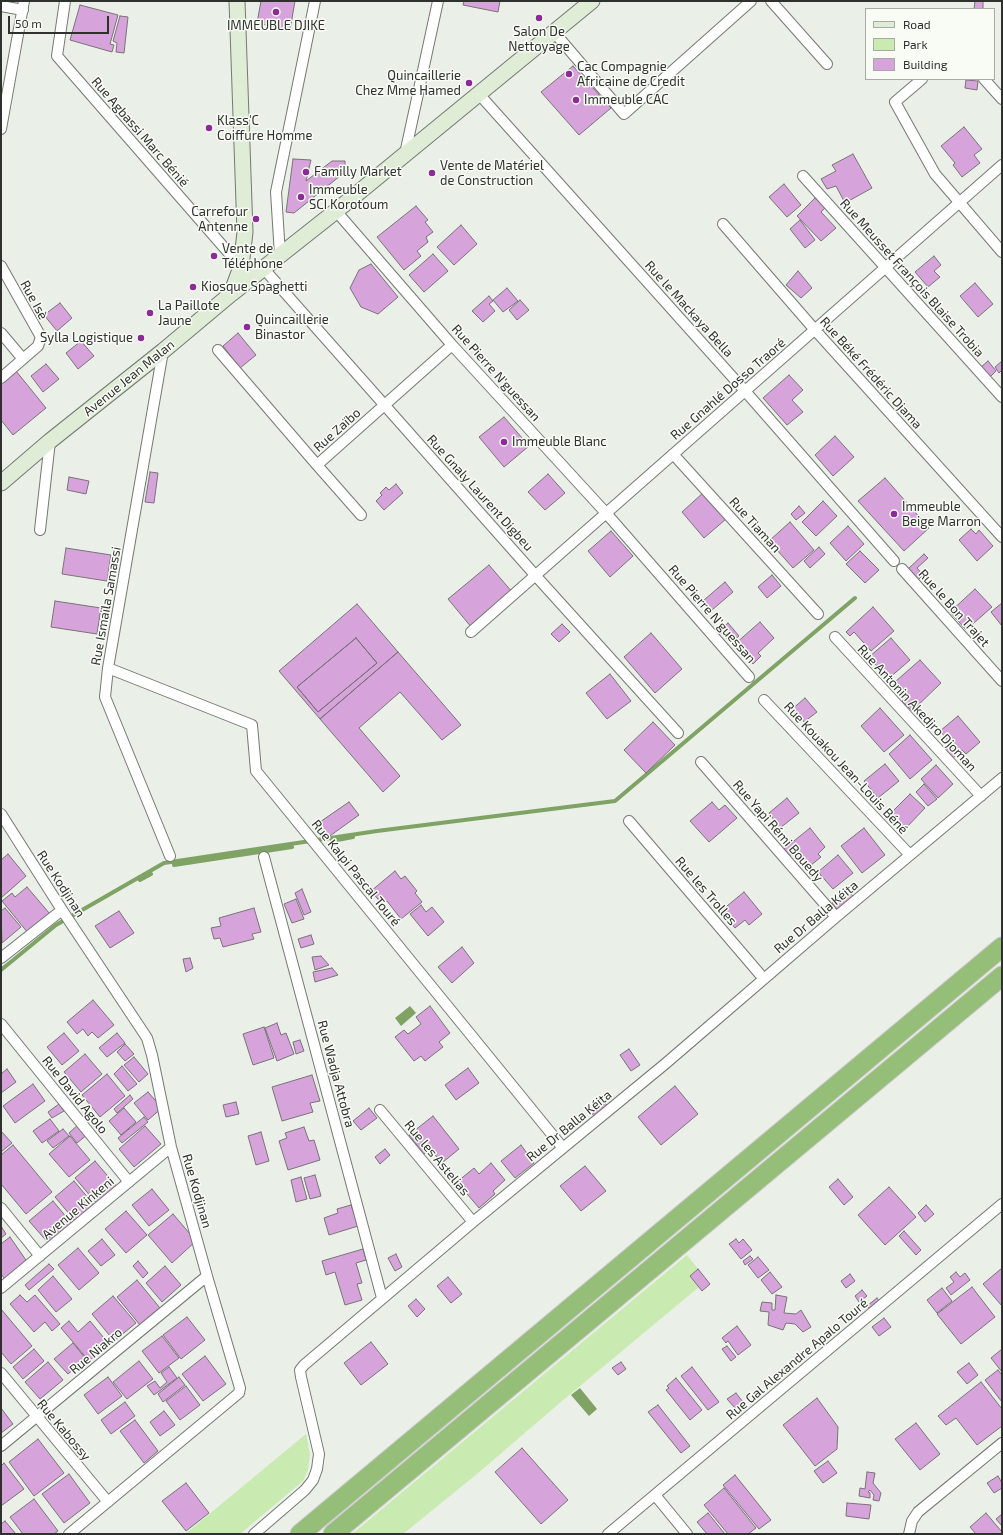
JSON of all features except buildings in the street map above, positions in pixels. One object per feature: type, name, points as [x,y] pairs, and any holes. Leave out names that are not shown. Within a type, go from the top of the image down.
[{"type":"highway","points":[[300,1534],[1002,947]]},
{"type":"highway","points":[[333,1534],[1002,976]]},
{"type":"main road","points":[[231,294],[240,267],[245,232],[237,1]]},
{"type":"main road","name":"Avenue Jean Malan","points":[[1,483],[50,441],[406,154],[478,93],[554,32],[580,6],[592,1]]},
{"type":"street","name":"Rue Agbassi Marc Bénié","points":[[65,1],[57,56],[240,267]]},
{"type":"street","points":[[280,255],[276,192],[315,1]]},
{"type":"street","points":[[406,154],[438,1]]},
{"type":"street","points":[[554,32],[624,114],[751,1]]},
{"type":"street","points":[[771,1],[827,64]]},
{"type":"street","points":[[1,6],[24,6],[1,129]]},
{"type":"street","points":[[921,80],[895,102],[935,174],[1002,252]]},
{"type":"street","points":[[985,80],[1002,99]]},
{"type":"street","name":"Rue le Mackaya Bella","points":[[478,93],[745,391],[894,562]]},
{"type":"street","name":"Rue Gnahlé Dosso Traoré","points":[[471,632],[1002,165]]},
{"type":"street","name":"Rue Meusset François Blaise Trobia","points":[[803,176],[1002,397]]},
{"type":"street","name":"Rue Pierre N'guessan","points":[[336,211],[452,345],[606,513],[749,676]]},
{"type":"street","name":"Rue Béké Frédéric Djama","points":[[723,224],[815,330],[1002,537]]},
{"type":"street","name":"Rue Isè","points":[[1,266],[41,337],[38,346],[1,378]]},
{"type":"street","name":"Rue Gnaly Laurent Digbeu","points":[[264,269],[535,575],[678,733]]},
{"type":"street","points":[[1,333],[23,359]]},
{"type":"street","name":"Rue Zaïbo","points":[[218,350],[317,465],[452,345]]},
{"type":"street","name":"Rue Ismaïla Samassi","points":[[163,351],[108,668],[106,696],[170,856]]},
{"type":"street","points":[[40,530],[50,441]]},
{"type":"street","name":"Rue Tiaman","points":[[673,454],[818,614]]},
{"type":"street","points":[[317,465],[361,515]]},
{"type":"street","name":"Rue le Bon Trajet","points":[[902,569],[1002,681]]},
{"type":"street","name":"Rue Antonin Akedjro Djoman","points":[[835,637],[981,796]]},
{"type":"street","name":"Rue Kalpi Pascal Touré","points":[[108,668],[252,725],[256,771],[562,1148]]},
{"type":"street","name":"Rue Kouakou Jean-Louis Béné","points":[[764,700],[910,855]]},
{"type":"street","name":"Rue Yapi Rémi Bouedy","points":[[701,762],[836,917]]},
{"type":"street","name":"Rue Dr Balla Kéita","points":[[254,1534],[305,1490],[313,1480],[317,1469],[319,1454],[300,1370],[382,1298],[665,1064],[836,917],[1002,778]]},
{"type":"street","name":"Rue Kodjinan","points":[[1,814],[62,910],[147,1038],[152,1055],[171,1147],[240,1388],[239,1393],[69,1534]]},
{"type":"street","name":"Rue les Trolles","points":[[629,821],[764,979]]},
{"type":"street","name":"Rue Wadja Attobra","points":[[264,857],[382,1298]]},
{"type":"street","points":[[1,958],[62,910]]},
{"type":"street","name":"Rue David Agolo","points":[[1,1024],[129,1182]]},
{"type":"street","name":"Rue les Astelias","points":[[380,1110],[473,1222]]},
{"type":"street","name":"Avenue Kinkeni","points":[[1,1288],[171,1147]]},
{"type":"street","name":"Rue Gal Alexandre Apalo Touré","points":[[608,1534],[1002,1204]]},
{"type":"street","points":[[1,1208],[40,1256]]},
{"type":"street","name":"Rue Niakro","points":[[1,1446],[207,1276]]},
{"type":"street","name":"Rue Kabossy","points":[[1,1374],[108,1502]]},
{"type":"street","points":[[909,1534],[912,1521],[918,1512],[1002,1443]]},
{"type":"street","points":[[655,1495],[687,1534]]},
{"type":"green space","points":[[687,1255],[698,1269],[690,1276],[699,1287],[477,1474],[403,1534],[352,1534]]},
{"type":"green space","points":[[306,1434],[310,1454],[308,1470],[303,1481],[240,1534],[185,1534]]},
{"type":"shaded area","points":[[410,1006],[416,1013],[401,1026],[395,1018]]},
{"type":"shaded area","points":[[580,1388],[597,1409],[589,1416],[571,1395]]},
{"type":"waterway","points":[[1,970],[56,925],[164,863],[377,831],[615,801],[855,598]]},
{"type":"waterway","points":[[332,841],[353,837]]},
{"type":"waterway","points":[[174,865],[292,847]]},
{"type":"waterway","points":[[140,880],[151,874]]},
{"type":"place","name":"IMMEUBLE DJIKE","points":[[276,12]]},
{"type":"place","name":"Salon De Nettoyage","points":[[539,18]]},
{"type":"place","name":"Cac Compagnie Africaine de Credit","points":[[569,74]]},
{"type":"place","name":"Quincaillerie Chez Mme Hamed","points":[[469,83]]},
{"type":"place","name":"Immeuble CAC","points":[[576,100]]},
{"type":"place","name":"Klass'C Coiffure Homme","points":[[209,128]]},
{"type":"place","name":"Familly Market","points":[[306,172]]},
{"type":"place","name":"Vente de Matériel de Construction","points":[[432,173]]},
{"type":"place","name":"Immeuble SCI Korotoum","points":[[301,197]]},
{"type":"place","name":"Carrefour Antenne","points":[[256,219]]},
{"type":"place","name":"Vente de Téléphone","points":[[214,256]]},
{"type":"place","name":"Kiosque Spaghetti","points":[[193,287]]},
{"type":"place","name":"La Paillote Jaune","points":[[150,313]]},
{"type":"place","name":"Quincaillerie Binastor","points":[[247,327]]},
{"type":"place","name":"Sylla Logistique","points":[[141,338]]},
{"type":"place","name":"Immeuble Blanc","points":[[504,442]]},
{"type":"place","name":"Immeuble Beige Marron","points":[[894,514]]}]
